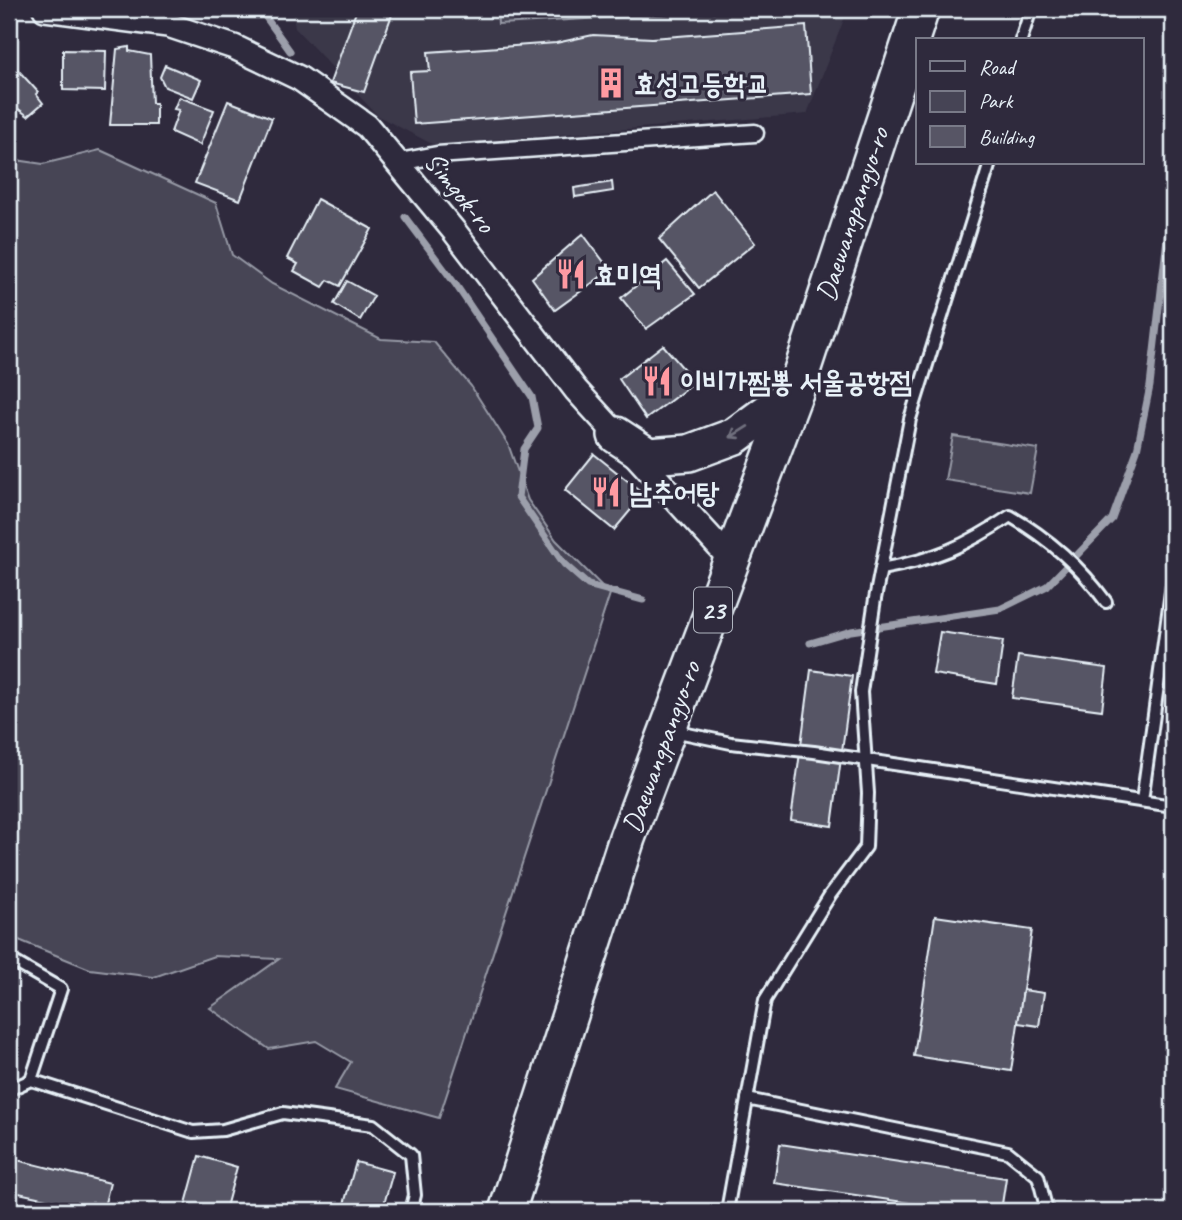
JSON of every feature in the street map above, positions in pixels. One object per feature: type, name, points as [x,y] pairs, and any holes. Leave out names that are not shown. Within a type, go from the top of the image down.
[{"type":"main road","name":"Daewangpangyo-ro","points":[[507,1211],[626,838],[795,392],[920,9]]},
{"type":"main road","points":[[616,435],[648,456],[689,453],[735,436],[795,392]]},
{"type":"street","name":"Simgok-ro","points":[[46,9],[168,17],[299,78],[367,126],[399,162],[576,390],[732,561]]},
{"type":"street","points":[[399,162],[437,155],[755,134]]},
{"type":"lane","points":[[1022,38],[1031,9]]},
{"type":"lane","points":[[727,1211],[765,1000],[830,895],[866,847],[868,793],[861,692],[881,569],[910,419],[990,164]]},
{"type":"lane","points":[[881,569],[923,562],[973,542],[1010,516],[1044,536],[1093,583],[1107,601]]},
{"type":"lane","points":[[1142,801],[1173,577]]},
{"type":"lane","points":[[667,729],[731,743],[864,759],[1173,806]]},
{"type":"lane","points":[[9,959],[61,989],[31,1080]]},
{"type":"lane","points":[[9,1086],[13,1088],[31,1080],[193,1132],[223,1130],[283,1113],[373,1125],[411,1155],[415,1195],[411,1211]]},
{"type":"lane","points":[[747,1099],[1008,1152],[1038,1176],[1047,1211]]},
{"type":"shaded area","points":[[292,9],[848,9],[807,114],[434,145],[378,116],[295,28]]},
{"type":"green space","points":[[497,9],[758,9],[498,24]]},
{"type":"green space","points":[[100,150],[216,203],[232,255],[272,284],[381,339],[434,342],[471,386],[508,444],[528,500],[556,540],[610,594],[439,1118],[335,1089],[351,1062],[316,1041],[269,1049],[210,1008],[279,959],[214,956],[154,977],[90,969],[9,936],[9,159],[43,164]]},
{"type":"green space","points":[[953,436],[1038,449],[1030,493],[945,480]]},
{"type":"building","points":[[357,9],[394,9],[364,92],[330,83]]},
{"type":"building","name":"효성고등학교","points":[[806,26],[811,94],[414,124],[410,72],[430,71],[428,52],[556,43],[593,35],[652,38]]},
{"type":"building","points":[[129,47],[129,51],[150,55],[152,103],[156,103],[156,125],[110,125],[117,49]]},
{"type":"building","points":[[63,50],[106,51],[105,91],[63,90]]},
{"type":"building","points":[[9,60],[38,92],[36,94],[43,103],[28,116],[9,102]]},
{"type":"building","points":[[165,65],[201,80],[193,98],[165,87],[160,77]]},
{"type":"building","points":[[179,97],[214,110],[200,145],[171,132],[179,110],[174,109]]},
{"type":"building","points":[[228,101],[272,118],[240,200],[195,183]]},
{"type":"building","points":[[612,182],[613,191],[575,197],[574,188]]},
{"type":"building","points":[[713,190],[755,243],[699,288],[659,239]]},
{"type":"building","points":[[317,199],[372,229],[340,286],[328,280],[323,287],[294,271],[298,264],[287,258]]},
{"type":"building","name":"효미역","points":[[583,234],[610,270],[555,310],[532,278]]},
{"type":"building","points":[[667,261],[695,294],[646,329],[621,298]]},
{"type":"building","points":[[347,281],[374,296],[360,320],[334,304]]},
{"type":"building","name":"이비가짬뽕 서울공항점","points":[[663,345],[695,382],[646,419],[619,379]]},
{"type":"building","points":[[594,454],[644,494],[614,530],[565,490]]},
{"type":"building","points":[[940,632],[1003,641],[997,684],[933,674]]},
{"type":"building","points":[[1018,656],[1107,668],[1102,710],[1012,698]]},
{"type":"building","points":[[811,670],[852,676],[832,826],[791,820]]},
{"type":"building","points":[[935,916],[1032,930],[1011,1071],[914,1056]]},
{"type":"building","points":[[1023,990],[1044,993],[1039,1026],[1018,1023]]},
{"type":"building","points":[[780,1144],[1006,1178],[1001,1211],[964,1211],[774,1183]]},
{"type":"building","points":[[199,1156],[237,1167],[225,1211],[184,1211]]},
{"type":"building","points":[[9,1158],[110,1183],[103,1211],[9,1191]]},
{"type":"building","points":[[356,1162],[393,1172],[382,1211],[342,1211]]},
{"type":"waterway","points":[[253,9],[262,12],[290,51]]},
{"type":"waterway","points":[[810,643],[851,631],[1000,609],[1047,586],[1112,519],[1137,450],[1150,386],[1173,186]]},
{"type":"waterway","points":[[405,217],[456,285],[532,397],[538,428],[524,449],[518,497],[564,564],[588,585],[643,600]]},
{"type":"place","name":"효성고등학교","points":[[611,83]]},
{"type":"place","name":"효미역","points":[[571,274]]},
{"type":"place","name":"이비가짬뽕 서울공항점","points":[[657,381]]},
{"type":"place","name":"남추어탕","points":[[606,492]]}]
